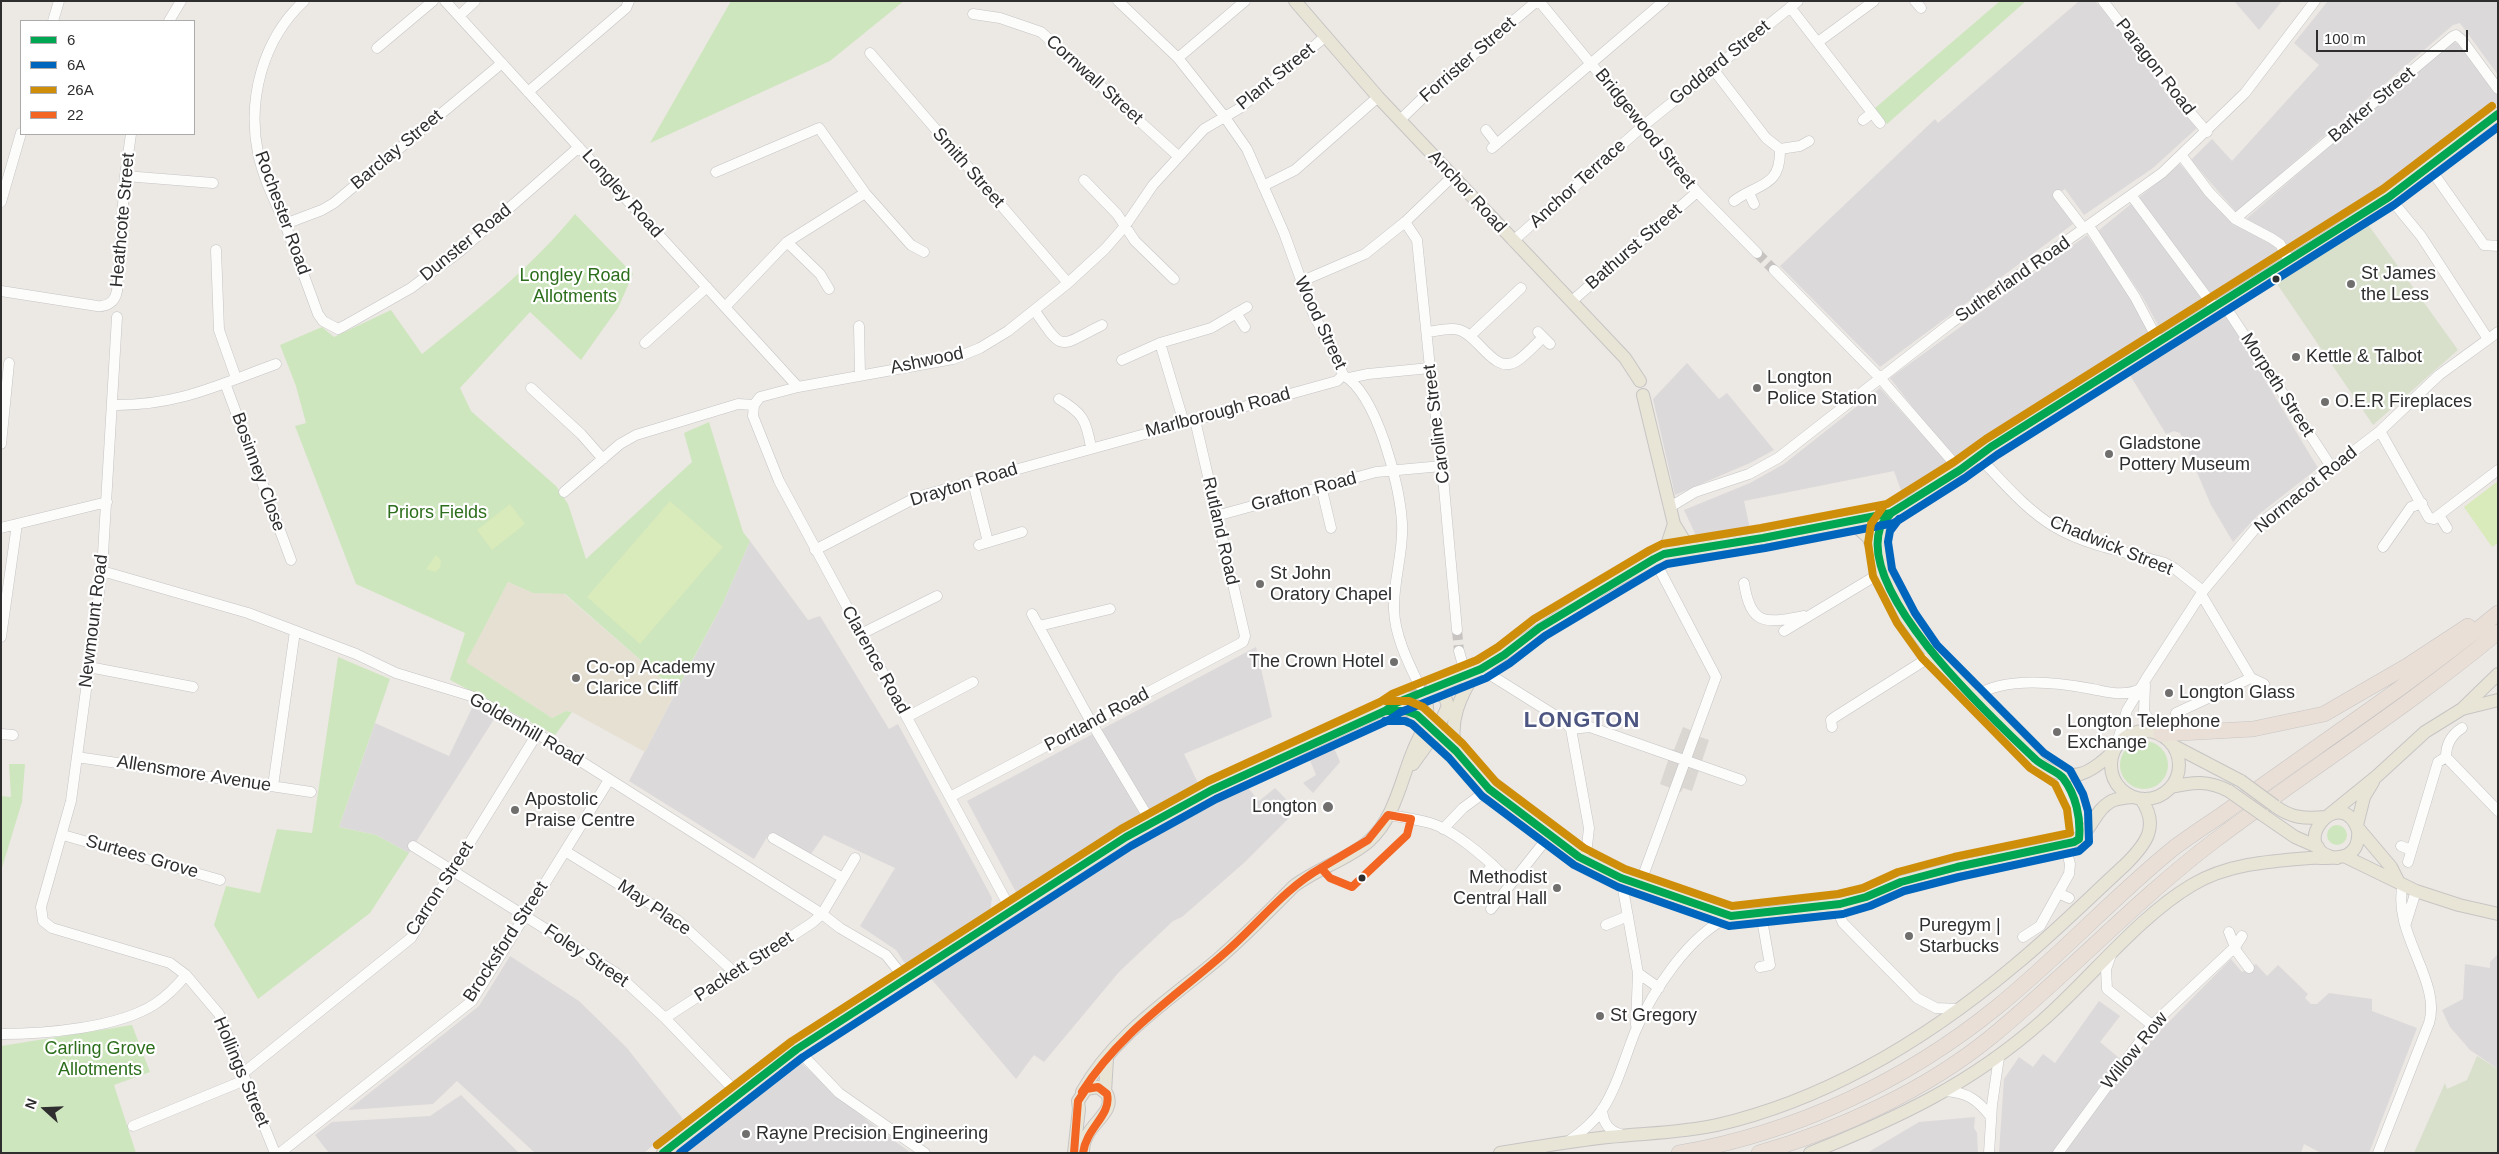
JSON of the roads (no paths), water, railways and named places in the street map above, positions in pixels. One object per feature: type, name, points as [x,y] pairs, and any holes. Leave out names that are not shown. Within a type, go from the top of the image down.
[{"type":"highway","points":[[2159,734],[2253,729],[2324,714],[2407,666],[2498,606]]},
{"type":"highway","points":[[1679,1153],[1739,1140],[1838,1105],[1895,1078],[1998,1006],[2176,847],[2266,781],[2423,673],[2498,613]]},
{"type":"highway","points":[[1759,1153],[1806,1139],[1859,1118],[1955,1064],[1997,1032],[2058,979],[2114,926],[2208,846],[2280,791],[2436,681],[2498,632]]},
{"type":"main road","name":"Anchor Road","points":[[1296,1],[1378,97],[1625,358],[1640,381]]},
{"type":"main road","points":[[1882,569],[1878,542],[1880,527],[1891,513],[2083,389],[2160,344],[2219,305],[2290,262],[2389,196],[2498,114]]},
{"type":"main road","points":[[1643,394],[1674,524],[1685,542],[1694,549]]},
{"type":"main road","points":[[1430,692],[1474,672],[1547,623],[1659,556],[1891,513]]},
{"type":"main road","points":[[1850,521],[1868,537],[1906,618],[1933,655],[2037,761],[2052,772],[2075,776],[2102,762],[2133,733],[2147,730],[2159,734],[2174,746],[2241,781],[2275,806],[2294,817],[2340,814],[2348,816],[2391,867],[2400,882]]},
{"type":"main road","points":[[1659,556],[1674,524]]},
{"type":"main road","points":[[1456,751],[1452,728],[1462,694],[1474,672]]},
{"type":"main road","points":[[2318,846],[2316,829],[2327,816],[2377,776],[2417,738],[2462,709],[2498,674]]},
{"type":"main road","points":[[1406,776],[1413,750],[1426,722],[1430,692]]},
{"type":"main road","points":[[1074,1153],[1079,1109],[1078,1101],[1082,1092],[1093,1072],[1148,1014],[1223,954],[1294,886],[1321,868],[1355,852],[1370,841],[1388,815],[1406,776],[1436,732],[1448,706],[1444,697],[1430,692]]},
{"type":"main road","points":[[663,1153],[737,1093],[797,1049],[1151,822],[1287,754],[1384,711],[1390,706],[1408,698]]},
{"type":"main road","points":[[2462,709],[2498,700]]},
{"type":"main road","points":[[1384,711],[1399,710]]},
{"type":"main road","points":[[1413,713],[1426,722],[1456,751],[1489,789],[1579,857],[1621,878],[1731,916],[1840,904],[1866,897],[1901,882],[1957,867],[2065,845],[2074,842],[2086,832],[2103,807],[2108,803],[2156,797],[2171,787],[2191,782],[2206,782],[2229,791],[2295,837],[2318,846],[2324,853],[2341,857],[2384,878],[2400,882],[2416,891],[2459,905],[2498,914]]},
{"type":"main road","points":[[2171,787],[2177,778],[2179,764],[2174,746]]},
{"type":"main road","points":[[1500,1153],[1568,1142],[1674,1132],[1717,1124],[1791,1103],[1868,1068],[1902,1048],[2016,965],[2134,856],[2147,837],[2150,823],[2149,814],[2137,798],[2122,791],[2114,780],[2110,765],[2115,749]]},
{"type":"main road","points":[[1810,1153],[1923,1104],[1999,1057],[2044,1020],[2170,899],[2208,877],[2263,862],[2341,857],[2356,846],[2359,837],[2357,827],[2364,797],[2377,776]]},
{"type":"main road","points":[[1083,1153],[1086,1134],[1109,1106],[1109,1100],[1105,1092],[1107,1059]]},
{"type":"main road","points":[[1082,1092],[1093,1087],[1105,1092]]},
{"type":"main road","points":[[1079,1109],[1089,1118],[1101,1117]]},
{"type":"street","points":[[53,20],[59,1]]},
{"type":"street","points":[[170,20],[181,1]]},
{"type":"street","name":"Rochester Road","points":[[304,1],[286,21],[270,48],[260,78],[255,108],[258,154],[318,314],[322,321],[338,329],[344,326]]},
{"type":"street","points":[[377,48],[432,1]]},
{"type":"street","name":"Longley Road","points":[[445,1],[798,387]]},
{"type":"street","points":[[459,16],[476,1]]},
{"type":"street","points":[[528,92],[626,8],[629,1]]},
{"type":"street","name":"Wood Street","points":[[1118,1],[1178,58],[1224,116],[1247,149],[1284,233],[1300,282],[1346,377],[1365,398],[1378,426],[1393,472],[1402,523],[1394,610],[1402,650],[1419,685]]},
{"type":"street","points":[[1178,58],[1245,1]]},
{"type":"street","name":"Bridgewood Street","points":[[1538,1],[1697,192],[1757,253]]},
{"type":"street","name":"Forrister Street","points":[[1400,120],[1430,91],[1538,1]]},
{"type":"street","points":[[1486,130],[1494,146],[1590,62],[1664,1]]},
{"type":"street","points":[[1818,42],[1874,1]]},
{"type":"street","name":"Paragon Road","points":[[2103,1],[2177,97],[2207,132]]},
{"type":"street","name":"Sutherland Road","points":[[1670,507],[1695,492],[1749,474],[1778,458],[1951,323],[2086,228],[2182,156],[2245,93],[2315,1]]},
{"type":"street","points":[[1794,4],[1818,42],[1880,124]]},
{"type":"street","name":"Goddard Street","points":[[1643,126],[1794,4]]},
{"type":"street","name":"Cornwall Street","points":[[973,14],[1000,18],[1041,32],[1178,156]]},
{"type":"street","name":"Barker Street","points":[[2235,219],[2452,36],[2456,35],[2462,40],[2498,89]]},
{"type":"street","name":"Plant Street","points":[[1224,116],[1240,108],[1326,36]]},
{"type":"street","name":"Smith Street","points":[[870,53],[1068,283]]},
{"type":"street","name":"Barclay Street","points":[[284,224],[322,210],[334,203],[502,63]]},
{"type":"street","points":[[1713,69],[1766,138],[1780,149],[1800,146],[1809,141]]},
{"type":"street","points":[[1263,186],[1295,170],[1378,97]]},
{"type":"street","points":[[1863,120],[1872,113]]},
{"type":"street","name":"Ashwood","points":[[564,492],[620,444],[636,435],[738,404],[754,405],[760,397],[798,387],[954,359],[980,348],[1035,311],[1105,249],[1125,226],[1153,185],[1178,156],[1204,129],[1224,116]]},
{"type":"street","name":"Anchor Terrace","points":[[1513,241],[1643,126]]},
{"type":"street","points":[[716,172],[819,128],[865,193],[912,244],[924,252]]},
{"type":"street","points":[[1,202],[20,135]]},
{"type":"street","name":"Heathcote Street","points":[[1,291],[81,304],[107,305],[116,295],[125,176],[131,135]]},
{"type":"street","name":"Dunster Road","points":[[344,326],[411,288],[459,252],[579,147]]},
{"type":"street","points":[[1734,200],[1749,193],[1775,176],[1780,160],[1780,149]]},
{"type":"street","points":[[2182,156],[2209,192],[2235,219],[2280,244],[2290,262]]},
{"type":"street","points":[[2429,167],[2484,245],[2498,246]]},
{"type":"street","points":[[125,176],[213,183]]},
{"type":"street","points":[[1300,282],[1365,254],[1404,222],[1452,177]]},
{"type":"street","points":[[1084,180],[1117,214],[1135,241],[1174,278]]},
{"type":"street","name":"Bathurst Street","points":[[1572,301],[1697,192]]},
{"type":"street","points":[[725,307],[787,242],[865,193]]},
{"type":"street","points":[[1749,193],[1754,204]]},
{"type":"street","name":"Morpeth Street","points":[[2131,195],[2219,305],[2332,468]]},
{"type":"street","points":[[2058,196],[2086,228],[2135,297],[2160,344]]},
{"type":"street","points":[[2389,196],[2421,236],[2488,339]]},
{"type":"street","name":"Caroline Street","points":[[1404,222],[1417,240],[1442,466],[1457,630]]},
{"type":"street","points":[[787,242],[820,274],[829,288]]},
{"type":"street","points":[[216,250],[219,330],[236,378]]},
{"type":"street","points":[[1774,270],[1880,378],[1960,470]]},
{"type":"street","points":[[645,343],[707,288]]},
{"type":"street","points":[[1471,335],[1521,288]]},
{"type":"street","points":[[1122,360],[1160,343],[1211,328],[1247,307]]},
{"type":"street","points":[[1035,311],[1054,339],[1060,343],[1067,342],[1102,325]]},
{"type":"street","points":[[1236,313],[1245,327]]},
{"type":"street","name":"Newmount Road","points":[[43,921],[42,907],[71,801],[102,571],[117,317]]},
{"type":"street","points":[[859,326],[860,375]]},
{"type":"street","points":[[1428,332],[1454,329],[1471,335],[1492,358],[1503,363],[1516,362],[1544,338]]},
{"type":"street","name":"Normacot Road","points":[[2115,749],[2127,710],[2146,679],[2202,593],[2259,524],[2380,431],[2439,375],[2498,332]]},
{"type":"street","points":[[1160,343],[1184,423]]},
{"type":"street","points":[[1,444],[9,363]]},
{"type":"street","points":[[113,405],[142,406],[175,400],[276,364]]},
{"type":"street","name":"Marlborough Road","points":[[1091,447],[1346,377],[1430,368]]},
{"type":"street","name":"Bosinney Close","points":[[225,383],[290,560]]},
{"type":"street","points":[[531,388],[581,434],[603,459]]},
{"type":"street","points":[[1059,399],[1076,409],[1086,422],[1091,447]]},
{"type":"street","name":"Clarence Road","points":[[754,405],[753,416],[779,481],[1011,910]]},
{"type":"street","name":"Rutland Road","points":[[1195,420],[1245,636],[1243,642]]},
{"type":"street","points":[[2380,431],[2429,518],[2434,519],[2498,470]]},
{"type":"street","name":"Drayton Road","points":[[815,550],[917,496],[973,482],[1091,447]]},
{"type":"street","name":"Chadwick Street","points":[[1978,457],[2014,492],[2056,528],[2174,568],[2202,593]]},
{"type":"street","name":"Grafton Road","points":[[1216,516],[1376,472],[1393,472],[1442,466]]},
{"type":"street","points":[[973,482],[983,543],[1022,532]]},
{"type":"street","points":[[1321,486],[1331,528]]},
{"type":"street","points":[[2,524],[17,524],[107,502]]},
{"type":"street","points":[[2383,547],[2411,507],[2422,503]]},
{"type":"street","points":[[2439,515],[2447,528]]},
{"type":"street","points":[[1,637],[17,524]]},
{"type":"street","points":[[1640,884],[1716,676],[1659,556]]},
{"type":"street","points":[[1784,631],[1882,569]]},
{"type":"street","name":"Goldenhill Road","points":[[102,571],[248,613],[356,654],[396,673],[471,696],[537,734],[822,914],[840,928],[886,954],[905,979]]},
{"type":"street","points":[[1744,583],[1747,602],[1755,616],[1764,621],[1773,622],[1810,615]]},
{"type":"street","points":[[2202,593],[2251,678],[2264,684]]},
{"type":"street","points":[[861,634],[937,596]]},
{"type":"street","points":[[1038,626],[1110,609]]},
{"type":"street","points":[[1032,614],[1091,722],[1151,822]]},
{"type":"street","points":[[273,786],[294,630]]},
{"type":"street","name":"Portland Road","points":[[950,797],[1243,642]]},
{"type":"street","points":[[1459,651],[1474,672],[1564,721],[1572,729],[1589,828],[1587,846],[1584,853],[1579,857]]},
{"type":"street","points":[[1832,727],[1831,720],[1835,717],[1933,655]]},
{"type":"street","points":[[89,667],[193,687]]},
{"type":"street","points":[[2176,713],[2192,710],[2251,678]]},
{"type":"street","name":"Normacot Road","points":[[2146,679],[2143,702],[2144,712],[2159,734]]},
{"type":"street","points":[[907,717],[973,682]]},
{"type":"street","points":[[1975,696],[1997,686],[2026,682],[2090,688],[2120,695],[2140,689]]},
{"type":"street","points":[[1572,729],[1590,727],[1741,780]]},
{"type":"street","points":[[2446,757],[2448,742],[2462,728]]},
{"type":"street","points":[[1,734],[13,735]]},
{"type":"street","name":"Carron Street","points":[[133,1126],[244,1077],[411,938],[537,734]]},
{"type":"street","name":"Allensmore Avenue","points":[[77,757],[311,792]]},
{"type":"street","points":[[2446,757],[2498,811]]},
{"type":"street","points":[[2408,862],[2438,762],[2446,757]]},
{"type":"street","name":"Brocksford Street","points":[[280,1153],[472,1000],[609,780]]},
{"type":"street","points":[[1443,829],[1467,805],[1489,789]]},
{"type":"street","points":[[1388,815],[1432,823],[1443,829],[1490,869],[1503,875]]},
{"type":"street","name":"Surtees Grove","points":[[63,835],[220,880]]},
{"type":"street","points":[[1491,909],[1549,836]]},
{"type":"street","points":[[773,838],[843,878]]},
{"type":"street","points":[[2023,936],[2040,926],[2069,874],[2070,864],[2065,845]]},
{"type":"street","name":"Foley Street","points":[[413,846],[616,973],[665,1018],[737,1093]]},
{"type":"street","points":[[2401,846],[2411,850]]},
{"type":"street","name":"May Place","points":[[566,851],[677,920],[736,974]]},
{"type":"street","points":[[822,914],[856,858]]},
{"type":"street","points":[[1621,878],[1638,973],[1636,1031]]},
{"type":"street","points":[[2378,1153],[2432,1016],[2431,1000],[2411,947],[2401,906],[2400,882]]},
{"type":"street","points":[[2406,923],[2416,891]]},
{"type":"street","points":[[2058,893],[2069,898]]},
{"type":"street","points":[[1840,904],[1838,912],[1843,923],[1917,998],[1936,1008],[1958,1009]]},
{"type":"street","name":"Packett Street","points":[[665,1018],[736,974],[822,914]]},
{"type":"street","points":[[1760,966],[1770,966],[1761,914]]},
{"type":"street","points":[[1606,926],[1628,916]]},
{"type":"street","points":[[1568,1142],[1588,1128],[1602,1110],[1636,1031],[1659,988],[1686,951],[1712,927],[1731,916]]},
{"type":"street","name":"Hollings Street","points":[[43,921],[52,928],[170,963],[186,975],[219,1014],[275,1153]]},
{"type":"street","points":[[2229,932],[2235,947],[2249,968]]},
{"type":"street","name":"Willow Row","points":[[2058,1153],[2152,1025],[2235,947],[2242,936]]},
{"type":"street","points":[[2111,955],[2106,969],[2107,989],[2152,1025]]},
{"type":"street","points":[[1638,973],[1659,988]]},
{"type":"street","points":[[1,1034],[30,1034],[81,1027],[118,1019],[153,1005],[172,991],[186,975]]},
{"type":"street","points":[[797,1049],[839,1093],[925,1153]]},
{"type":"street","points":[[1989,1153],[1991,1117],[1999,1057]]},
{"type":"street","points":[[1945,1092],[1970,1096],[1991,1117]]},
{"type":"street","points":[[1602,1110],[1605,1125],[1614,1132],[1625,1136]]},
{"type":"tunnel","points":[[1757,253],[1774,270]]},
{"type":"tunnel","points":[[1457,630],[1459,651]]},
{"type":"tunnel","points":[[1408,698],[1432,688]]},
{"type":"tunnel","points":[[1399,710],[1413,713]]},
{"type":"place","name":"St James the Less","points":[[2351,284]]},
{"type":"place","name":"Kettle & Talbot","points":[[2296,357]]},
{"type":"place","name":"Longton Police Station","points":[[1757,388]]},
{"type":"place","name":"O.E.R Fireplaces","points":[[2325,402]]},
{"type":"place","name":"Gladstone Pottery Museum","points":[[2109,454]]},
{"type":"place","name":"St John Oratory Chapel","points":[[1260,584]]},
{"type":"place","name":"The Crown Hotel","points":[[1394,662]]},
{"type":"place","name":"Co-op Academy Clarice Cliff","points":[[576,678]]},
{"type":"place","name":"Longton Glass","points":[[2169,693]]},
{"type":"place","name":"Longton Telephone Exchange","points":[[2057,732]]},
{"type":"place","name":"Longton","points":[[1328,807]]},
{"type":"place","name":"Apostolic Praise Centre","points":[[515,810]]},
{"type":"place","name":"Methodist Central Hall","points":[[1557,888]]},
{"type":"place","name":"Puregym | Starbucks","points":[[1909,936]]},
{"type":"place","name":"St Gregory","points":[[1600,1016]]},
{"type":"place","name":"Rayne Precision Engineering","points":[[746,1134]]},
{"type":"district","name":"LONGTON","points":[[1582,721]]},
{"type":"park label","name":"Longley Road Allotments","points":[[575,286]]},
{"type":"park label","name":"Priors Fields","points":[[437,513]]},
{"type":"park label","name":"Carling Grove Allotments","points":[[100,1059]]}]
